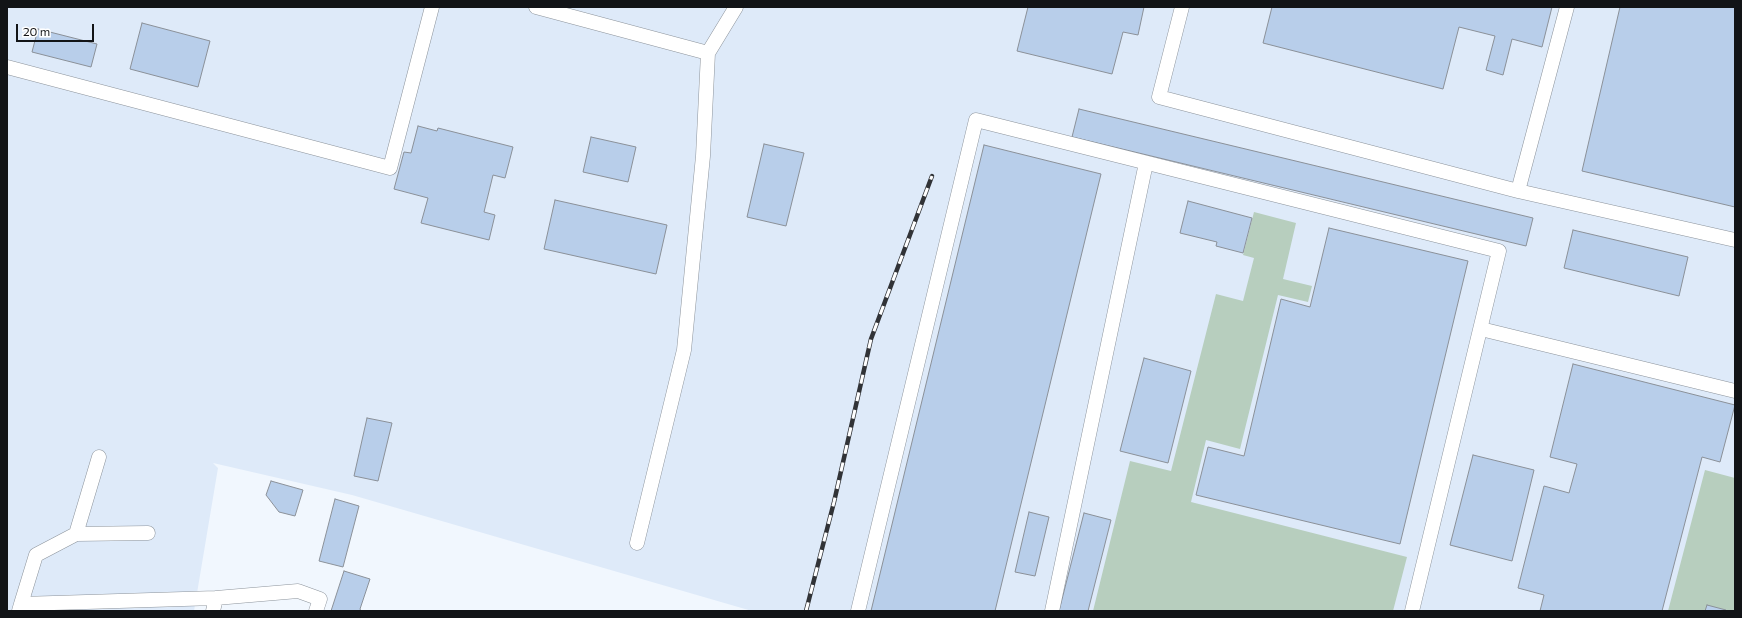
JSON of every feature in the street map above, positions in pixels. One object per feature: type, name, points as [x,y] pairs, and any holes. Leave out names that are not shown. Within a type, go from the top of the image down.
[{"type":"lane","points":[[7,67],[390,168],[416,76],[432,7]]},
{"type":"lane","points":[[536,7],[708,53]]},
{"type":"lane","points":[[636,543],[684,350],[703,156],[708,53],[736,7]]},
{"type":"lane","points":[[1182,7],[1159,97],[1518,191],[1735,240]]},
{"type":"lane","points":[[1518,191],[1567,7]]},
{"type":"lane","points":[[858,611],[976,120],[1499,251],[1412,611]]},
{"type":"lane","points":[[1052,611],[1146,163]]},
{"type":"lane","points":[[1481,329],[1735,391]]},
{"type":"lane","points":[[76,534],[100,457]]},
{"type":"lane","points":[[148,532],[76,534],[36,555],[20,608],[214,604],[298,591],[320,599],[316,611]]},
{"type":"shaded area","points":[[7,7],[1735,7],[1735,611],[752,611],[352,495],[213,463],[218,468],[194,611],[7,611]]},
{"type":"green space","points":[[1254,212],[1296,223],[1283,279],[1312,286],[1308,302],[1278,295],[1240,449],[1206,440],[1191,502],[1407,557],[1393,611],[1093,611],[1130,461],[1171,471],[1216,294],[1243,301],[1254,258],[1243,255]]},
{"type":"green space","points":[[1705,470],[1735,478],[1735,611],[1668,611]]},
{"type":"building","points":[[1028,7],[1144,7],[1138,35],[1123,32],[1112,74],[1017,51]]},
{"type":"building","points":[[1272,7],[1552,7],[1542,47],[1512,39],[1503,75],[1486,70],[1495,36],[1459,27],[1443,89],[1263,43]]},
{"type":"building","points":[[1620,7],[1735,7],[1735,207],[1582,171]]},
{"type":"building","points":[[142,23],[210,41],[198,87],[130,69]]},
{"type":"building","points":[[38,29],[97,44],[91,67],[32,52]]},
{"type":"building","points":[[1079,109],[1533,218],[1526,246],[1072,137]]},
{"type":"building","points":[[418,126],[437,131],[438,128],[513,147],[505,178],[493,175],[484,212],[495,215],[489,240],[421,223],[428,198],[394,189],[404,152],[411,153]]},
{"type":"building","points":[[591,137],[636,147],[628,182],[583,172]]},
{"type":"building","points":[[764,144],[804,153],[786,226],[747,217]]},
{"type":"building","points":[[984,145],[1101,174],[995,611],[871,611]]},
{"type":"building","points":[[555,200],[667,225],[656,274],[544,249]]},
{"type":"building","points":[[1188,201],[1252,218],[1243,253],[1216,246],[1217,242],[1180,233]]},
{"type":"building","points":[[1329,228],[1468,261],[1400,544],[1196,495],[1208,447],[1244,456],[1281,299],[1310,307]]},
{"type":"building","points":[[1573,230],[1688,257],[1679,296],[1564,268]]},
{"type":"building","points":[[1144,358],[1191,371],[1168,463],[1120,451]]},
{"type":"building","points":[[1573,364],[1735,405],[1720,462],[1702,457],[1662,611],[1540,611],[1544,595],[1518,588],[1544,486],[1569,493],[1577,464],[1550,457]]},
{"type":"building","points":[[367,418],[392,423],[378,481],[354,476]]},
{"type":"building","points":[[1473,455],[1534,470],[1512,561],[1450,545]]},
{"type":"building","points":[[271,481],[303,490],[295,516],[279,512],[266,495]]},
{"type":"building","points":[[335,499],[359,506],[343,567],[319,561]]},
{"type":"building","points":[[1029,512],[1049,517],[1035,576],[1015,572]]},
{"type":"building","points":[[1084,513],[1111,520],[1088,611],[1059,611]]},
{"type":"building","points":[[344,571],[370,579],[360,609],[361,611],[331,611]]},
{"type":"building","points":[[1707,605],[1726,610],[1726,611],[1705,611]]},
{"type":"railway","points":[[806,611],[834,502],[871,339],[932,176]]}]
